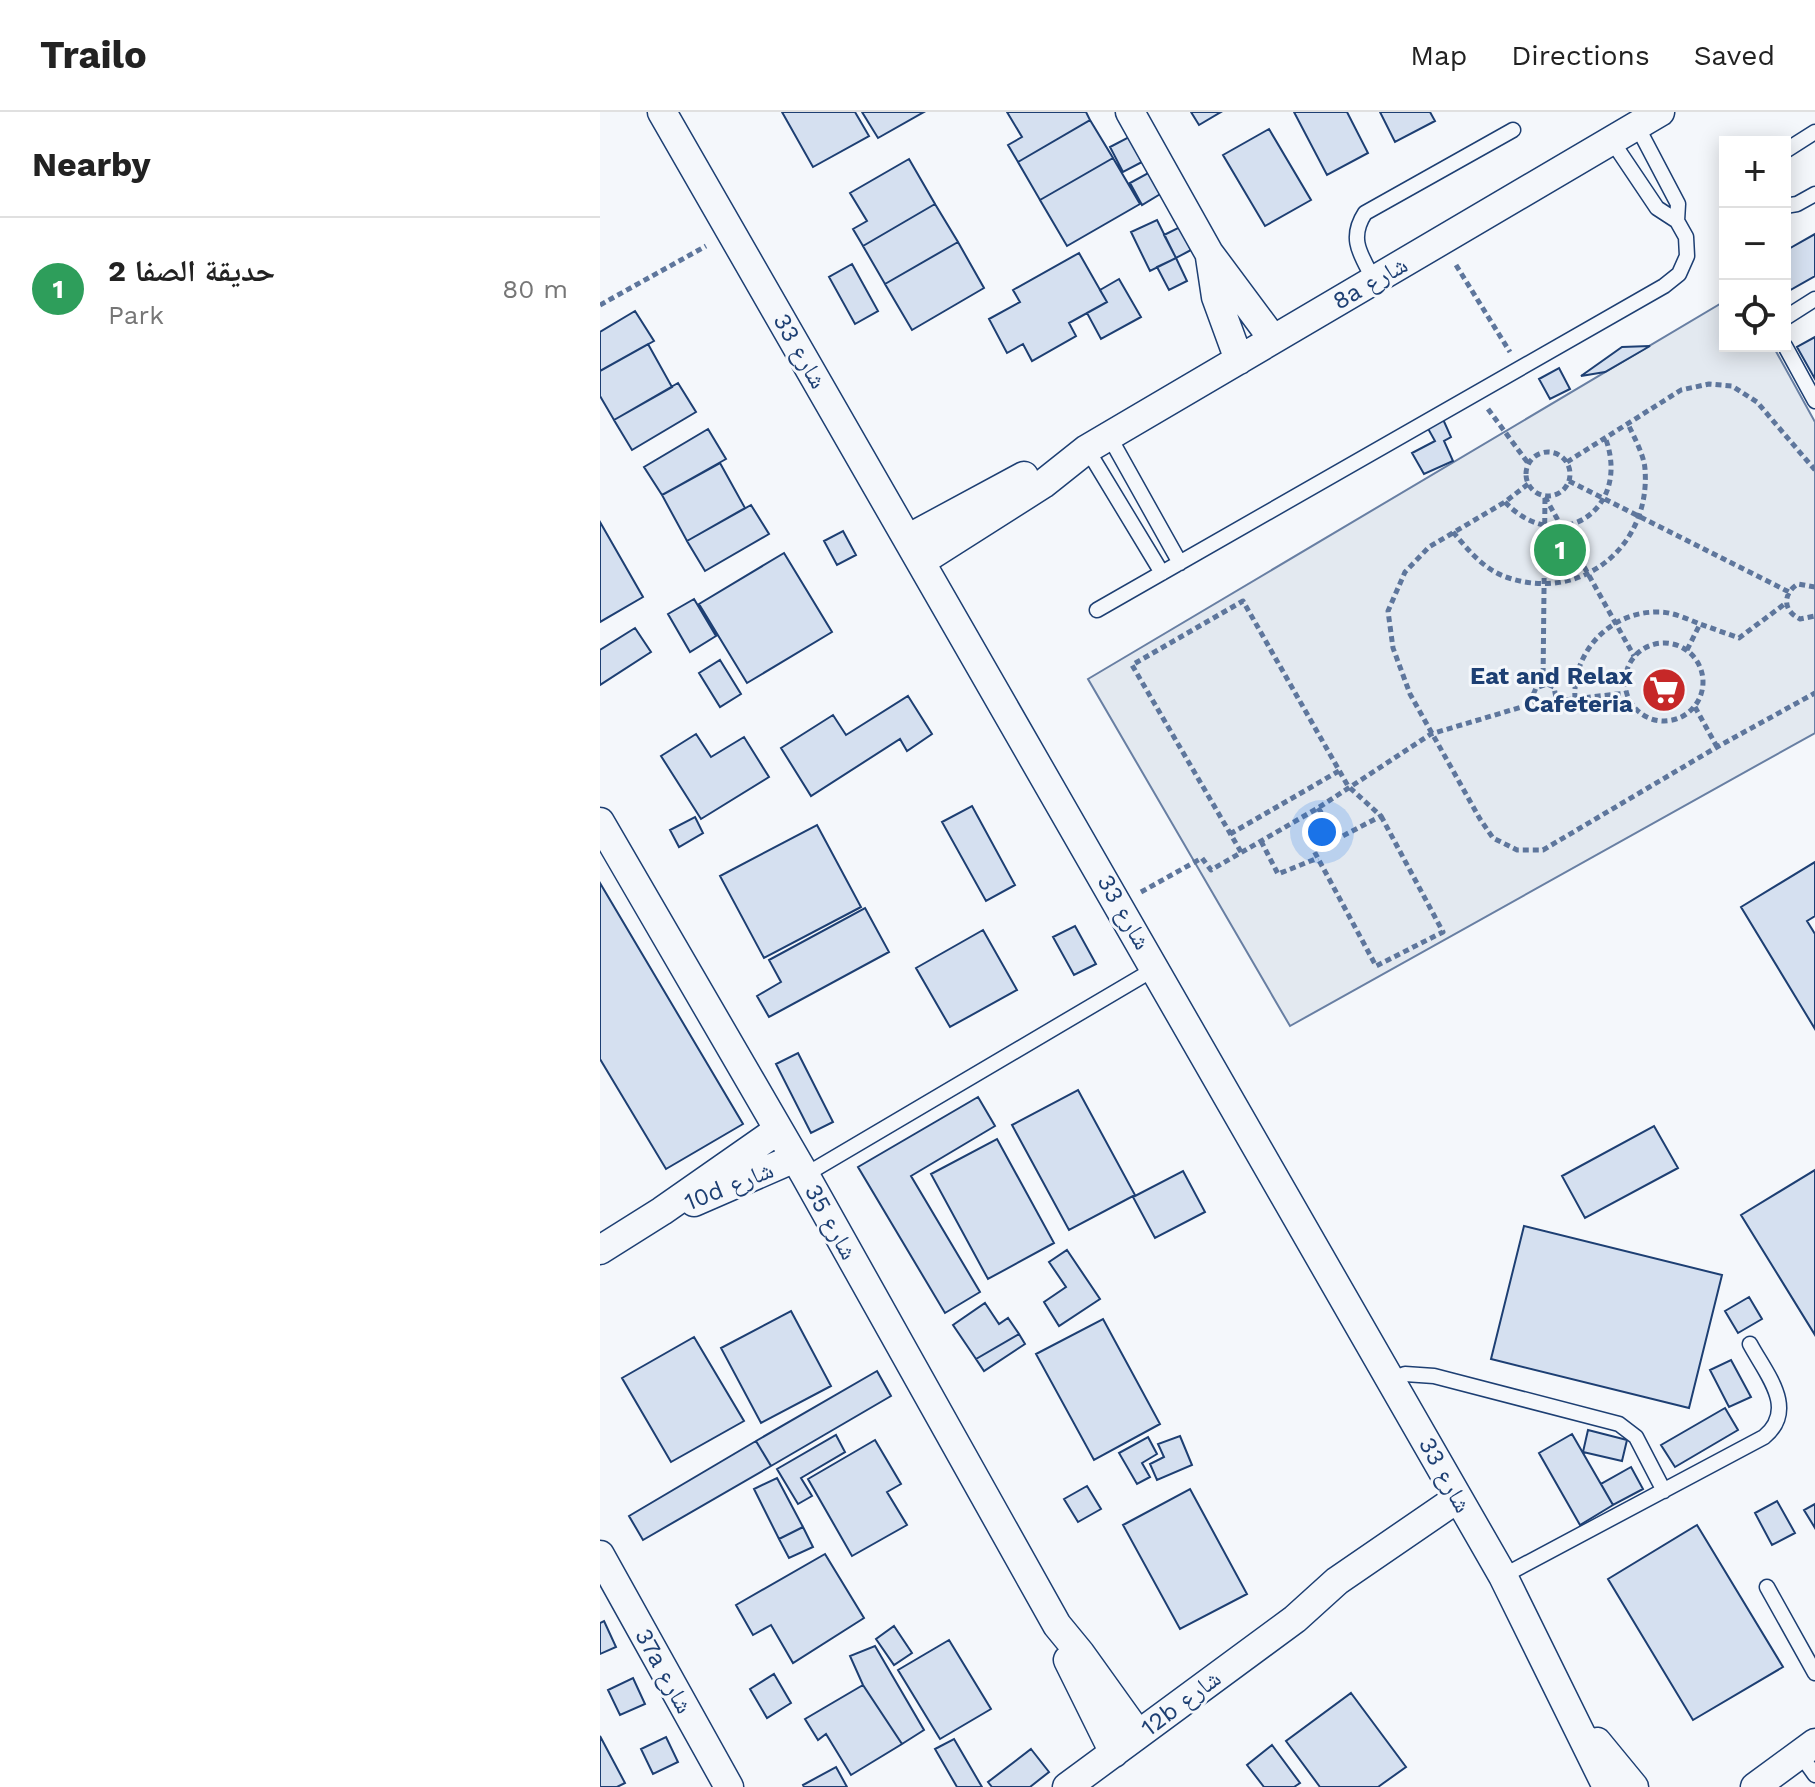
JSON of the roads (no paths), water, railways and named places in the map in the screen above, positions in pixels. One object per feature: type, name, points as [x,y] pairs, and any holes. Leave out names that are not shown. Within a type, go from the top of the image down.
[{"type":"street","name":"شارع 33","points":[[662,112],[1392,1379],[1503,1576],[1607,1787]]},
{"type":"street","points":[[1130,112],[1209,253],[1273,339]]},
{"type":"street","name":"8a شارع","points":[[916,550],[1037,470],[1092,446],[1648,119]]},
{"type":"street","points":[[1209,253],[1216,297],[1239,360]]},
{"type":"street","name":"شارع 35","points":[[600,822],[800,1167],[1057,1625],[1138,1734]]},
{"type":"street","name":"10d شارع","points":[[600,1250],[778,1130]]},
{"type":"street","name":"10d شارع","points":[[662,1211],[800,1167]]},
{"type":"street","name":"12b شارع","points":[[1067,1787],[1295,1619],[1337,1581],[1463,1507]]},
{"type":"street","name":"37a شارع","points":[[600,1555],[729,1787]]},
{"type":"street","name":"شارع 35","points":[[1057,1625],[1072,1668],[1114,1753]]},
{"type":"street","name":"شارع 33","points":[[1575,1718],[1634,1787]]},
{"type":"street","points":[[1755,1787],[1810,1757]]},
{"type":"lane","points":[[1648,119],[1678,204],[1677,221]]},
{"type":"lane","points":[[1374,280],[1356,241],[1357,225],[1365,213],[1513,130]]},
{"type":"lane","points":[[1791,147],[1815,132]]},
{"type":"lane","points":[[1097,610],[1664,286],[1679,274],[1687,256],[1686,237],[1677,221],[1657,208],[1612,141]]},
{"type":"lane","points":[[1791,205],[1815,194]]},
{"type":"lane","points":[[1791,312],[1815,299]]},
{"type":"lane","points":[[1788,352],[1815,401]]},
{"type":"lane","points":[[1092,446],[1180,563]]},
{"type":"lane","points":[[1092,446],[1162,573]]},
{"type":"lane","points":[[800,1167],[1156,968]]},
{"type":"lane","points":[[1503,1576],[1774,1429],[1780,1418],[1780,1405],[1750,1344]]},
{"type":"lane","points":[[1392,1379],[1405,1374],[1434,1376],[1619,1424],[1636,1437],[1664,1491]]},
{"type":"lane","points":[[1767,1587],[1815,1673]]},
{"type":"place","name":"حديقة الصفا 2","points":[[1560,550]]},
{"type":"place","name":"Eat and Relax Cafeteria","points":[[1664,690]]}]
